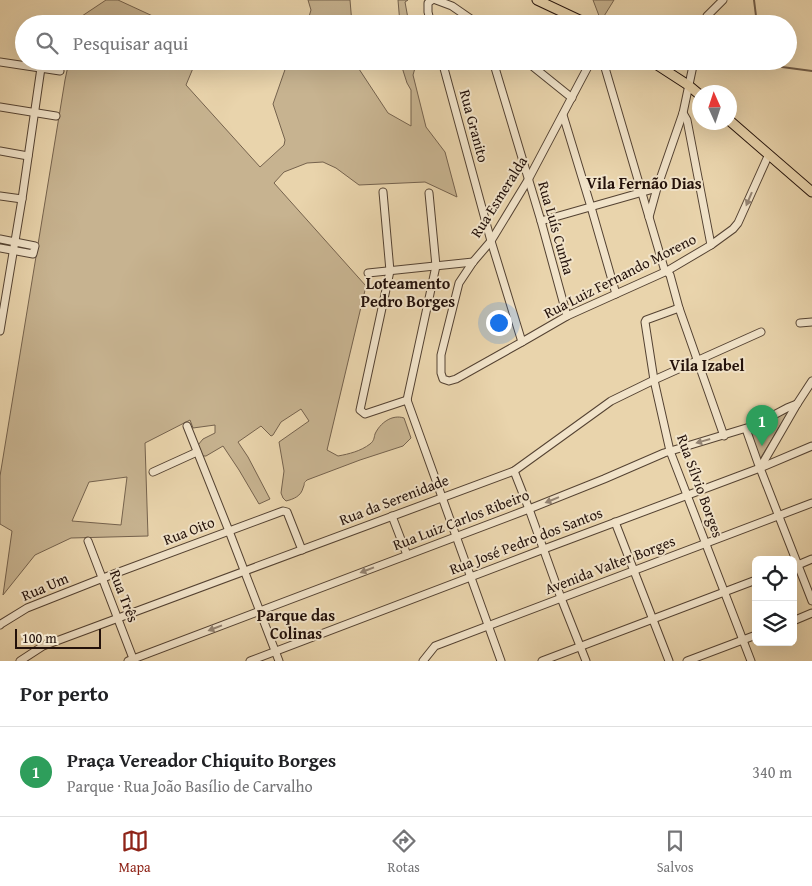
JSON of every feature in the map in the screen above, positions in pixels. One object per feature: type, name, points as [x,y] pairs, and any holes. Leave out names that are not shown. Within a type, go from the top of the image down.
[{"type":"main road","points":[[537,0],[569,15]]},
{"type":"main road","points":[[665,70],[692,88]]},
{"type":"main road","points":[[737,127],[812,192]]},
{"type":"street","points":[[429,15],[428,3],[434,0],[452,6],[465,15]]},
{"type":"street","points":[[708,15],[723,0]]},
{"type":"street","points":[[0,62],[15,63]]},
{"type":"street","points":[[0,331],[3,294],[15,242],[41,70]]},
{"type":"street","name":"Rua Granito","points":[[444,70],[491,241],[522,342]]},
{"type":"street","name":"Rua Luís Cunha","points":[[496,70],[567,316]]},
{"type":"street","points":[[537,70],[572,98]]},
{"type":"street","name":"Rua Esmeralda","points":[[444,380],[441,373],[441,355],[458,283],[472,262],[491,241],[528,180],[586,70]]},
{"type":"street","points":[[606,70],[664,268],[670,275],[679,308],[724,436]]},
{"type":"street","points":[[649,217],[683,113],[692,70]]},
{"type":"street","points":[[0,107],[56,116]]},
{"type":"street","points":[[683,113],[687,120],[712,245]]},
{"type":"street","points":[[563,115],[616,294]]},
{"type":"street","points":[[0,151],[28,156]]},
{"type":"street","name":"Rua Luiz Fernando Moreno","points":[[444,380],[456,379],[567,316],[667,271],[712,245],[738,223],[769,154]]},
{"type":"street","points":[[540,221],[657,188]]},
{"type":"street","points":[[383,192],[390,270],[360,410],[365,414],[406,400]]},
{"type":"street","points":[[429,193],[436,266],[406,400],[501,661]]},
{"type":"street","points":[[0,196],[22,199]]},
{"type":"street","points":[[0,239],[35,246],[33,254],[0,248]]},
{"type":"street","points":[[368,272],[472,262]]},
{"type":"street","name":"Rua Sílvio Borges","points":[[679,308],[644,322],[654,380],[670,451],[751,661]]},
{"type":"street","points":[[800,322],[812,322]]},
{"type":"street","name":"Rua da Serenidade","points":[[20,661],[43,646],[514,470],[610,401],[760,332]]},
{"type":"street","points":[[760,468],[797,404],[811,384]]},
{"type":"street","name":"Rua Luiz Carlos Ribeiro","points":[[132,660],[529,509],[670,451],[746,429],[797,404]]},
{"type":"street","points":[[187,426],[279,661]]},
{"type":"street","points":[[746,429],[793,556]]},
{"type":"street","name":"Rua José Pedro dos Santos","points":[[250,661],[687,494],[760,468],[812,446]]},
{"type":"street","points":[[153,472],[197,452]]},
{"type":"street","points":[[514,470],[586,661]]},
{"type":"street","name":"Avenida Valter Borges","points":[[423,661],[435,646],[812,504]]},
{"type":"street","name":"Rua Oito","points":[[103,578],[283,510],[288,512],[302,550]]},
{"type":"street","points":[[392,516],[407,555]]},
{"type":"street","points":[[615,522],[669,661]]},
{"type":"street","name":"Rua Três","points":[[88,541],[132,660]]},
{"type":"street","points":[[797,566],[812,560]]},
{"type":"street","points":[[797,568],[812,601]]},
{"type":"street","name":"Rua Um","points":[[0,625],[27,608],[103,578]]},
{"type":"street","points":[[542,661],[752,582]]},
{"type":"street","points":[[797,619],[812,613]]},
{"type":"street","points":[[688,661],[752,637]]},
{"type":"shaded area","points":[[106,0],[118,0],[150,15],[84,15]]},
{"type":"shaded area","points":[[308,0],[350,0],[351,15],[310,15],[311,10]]},
{"type":"shaded area","points":[[398,0],[408,0],[405,2],[407,15],[399,15]]},
{"type":"shaded area","points":[[593,0],[614,0],[605,15],[599,15]]},
{"type":"shaded area","points":[[67,70],[192,70],[186,85],[260,167],[284,145],[285,140],[273,104],[285,70],[360,70],[388,113],[411,126],[411,90],[403,70],[414,70],[413,75],[426,127],[445,152],[457,197],[425,182],[359,185],[336,168],[323,162],[307,163],[284,172],[274,183],[366,286],[327,450],[338,456],[363,449],[372,442],[377,430],[383,423],[395,417],[404,418],[411,438],[403,446],[307,480],[299,495],[286,501],[281,493],[284,471],[279,442],[309,421],[301,409],[281,422],[273,435],[271,436],[261,426],[238,442],[270,499],[259,504],[223,446],[203,456],[198,445],[203,439],[215,433],[215,425],[193,428],[190,420],[145,443],[148,536],[71,538],[35,555],[3,595],[12,531],[0,524],[0,476]],"holes":[[[127,477],[121,525],[72,521],[89,482]]]},
{"type":"shaded area","points":[[789,411],[760,459],[750,432]]},
{"type":"waterway","points":[[754,0],[756,15]]},
{"type":"waterway","points":[[797,69],[812,71]]},
{"type":"place","name":"Praça Vereador Chiquito Borges","points":[[762,446]]},
{"type":"district","name":"Vila Fernão Dias","points":[[644,183]]},
{"type":"district","name":"Loteamento Pedro Borges","points":[[408,292]]},
{"type":"district","name":"Vila Izabel","points":[[707,365]]},
{"type":"district","name":"Parque das Colinas","points":[[296,624]]}]
